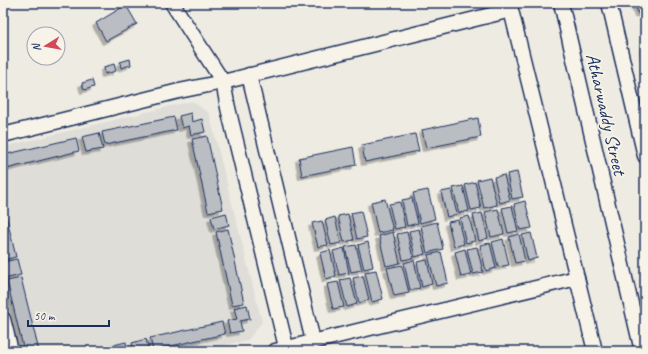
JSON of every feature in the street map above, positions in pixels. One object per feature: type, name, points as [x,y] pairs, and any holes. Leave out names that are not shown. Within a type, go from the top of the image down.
[{"type":"street","points":[[172,3],[223,82],[282,350],[577,278]]},
{"type":"street","name":"Atharwaddy Street","points":[[561,3],[642,351]]},
{"type":"street","points":[[610,3],[645,156]]},
{"type":"street","points":[[3,136],[179,91],[223,82],[511,10],[595,351]]},
{"type":"street","points":[[249,75],[313,342]]},
{"type":"street","points":[[3,319],[10,351]]},
{"type":"shaded area","points":[[192,101],[209,113],[262,322],[248,340],[199,351],[14,351],[3,304],[3,147]]},
{"type":"building","points":[[633,3],[645,3],[645,12],[638,14],[636,6],[634,6]]},
{"type":"building","points":[[126,5],[137,24],[106,41],[96,23]]},
{"type":"building","points":[[643,43],[645,43],[644,56],[644,47]]},
{"type":"building","points":[[130,59],[131,65],[121,68],[120,62]]},
{"type":"building","points":[[114,64],[116,71],[105,74],[104,67]]},
{"type":"building","points":[[92,80],[94,87],[84,90],[82,83]]},
{"type":"building","points":[[191,113],[192,122],[202,119],[205,132],[191,135],[189,126],[182,128],[179,116]]},
{"type":"building","points":[[174,117],[177,130],[105,145],[102,132]]},
{"type":"building","points":[[478,118],[481,137],[426,148],[422,130]]},
{"type":"building","points":[[99,133],[103,149],[86,152],[82,137]]},
{"type":"building","points":[[415,134],[419,151],[365,162],[362,145]]},
{"type":"building","points":[[207,136],[223,209],[208,212],[192,139]]},
{"type":"building","points":[[76,138],[79,151],[6,169],[3,155]]},
{"type":"building","points":[[353,147],[356,165],[302,176],[299,158]]},
{"type":"building","points":[[517,172],[523,197],[512,199],[507,174]]},
{"type":"building","points":[[504,175],[510,200],[500,203],[494,177]]},
{"type":"building","points":[[490,177],[497,205],[484,208],[477,180]]},
{"type":"building","points":[[475,182],[481,208],[471,210],[465,185]]},
{"type":"building","points":[[463,186],[469,211],[459,213],[453,188]]},
{"type":"building","points":[[428,190],[435,219],[420,223],[413,193]]},
{"type":"building","points":[[451,190],[457,214],[447,217],[441,192]]},
{"type":"building","points":[[412,198],[418,223],[407,226],[402,200]]},
{"type":"building","points":[[385,199],[393,230],[378,233],[371,202]]},
{"type":"building","points":[[525,201],[532,228],[520,230],[514,204]]},
{"type":"building","points":[[3,202],[16,257],[3,260]]},
{"type":"building","points":[[400,202],[405,227],[395,229],[389,204]]},
{"type":"building","points":[[512,206],[518,231],[508,233],[502,208]]},
{"type":"building","points":[[498,209],[504,234],[491,237],[485,212]]},
{"type":"building","points":[[361,211],[367,237],[357,239],[351,213]]},
{"type":"building","points":[[226,213],[229,225],[214,229],[211,217]]},
{"type":"building","points":[[482,213],[488,238],[479,241],[473,215]]},
{"type":"building","points":[[348,214],[354,240],[344,242],[338,216]]},
{"type":"building","points":[[469,216],[475,241],[466,243],[460,218]]},
{"type":"building","points":[[335,217],[341,243],[331,245],[325,220]]},
{"type":"building","points":[[458,220],[464,244],[454,247],[448,222]]},
{"type":"building","points":[[322,221],[328,245],[318,247],[312,223]]},
{"type":"building","points":[[437,222],[443,249],[427,253],[421,226]]},
{"type":"building","points":[[228,229],[244,303],[232,305],[216,232]]},
{"type":"building","points":[[419,229],[425,254],[415,257],[409,231]]},
{"type":"building","points":[[393,232],[400,263],[386,266],[379,236]]},
{"type":"building","points":[[407,232],[413,258],[403,260],[397,234]]},
{"type":"building","points":[[531,233],[537,258],[528,261],[522,235]]},
{"type":"building","points":[[519,234],[525,261],[515,263],[509,237]]},
{"type":"building","points":[[503,239],[509,265],[498,267],[492,242]]},
{"type":"building","points":[[368,242],[373,267],[364,269],[358,245]]},
{"type":"building","points":[[490,243],[496,268],[486,271],[480,245]]},
{"type":"building","points":[[356,245],[362,270],[351,272],[345,247]]},
{"type":"building","points":[[477,247],[483,272],[473,274],[467,249]]},
{"type":"building","points":[[344,248],[349,273],[339,275],[333,251]]},
{"type":"building","points":[[465,249],[471,275],[461,277],[455,252]]},
{"type":"building","points":[[330,250],[336,276],[326,279],[320,253]]},
{"type":"building","points":[[441,252],[448,283],[436,286],[428,255]]},
{"type":"building","points":[[17,259],[21,275],[4,279],[3,262]]},
{"type":"building","points":[[414,260],[420,288],[410,290],[404,263]]},
{"type":"building","points":[[427,260],[432,284],[422,287],[417,262]]},
{"type":"building","points":[[402,265],[409,293],[394,296],[387,268]]},
{"type":"building","points":[[376,270],[383,299],[372,302],[365,272]]},
{"type":"building","points":[[363,276],[369,300],[359,303],[353,278]]},
{"type":"building","points":[[21,278],[39,351],[24,351],[7,281]]},
{"type":"building","points":[[350,278],[357,304],[347,307],[340,280]]},
{"type":"building","points":[[338,282],[344,307],[333,309],[327,284]]},
{"type":"building","points":[[247,305],[250,319],[240,321],[242,331],[230,333],[227,321],[237,319],[234,308]]},
{"type":"building","points":[[222,322],[225,334],[153,350],[150,338]]},
{"type":"building","points":[[146,339],[149,351],[134,351],[132,343]]},
{"type":"building","points":[[126,342],[128,351],[88,351]]}]
